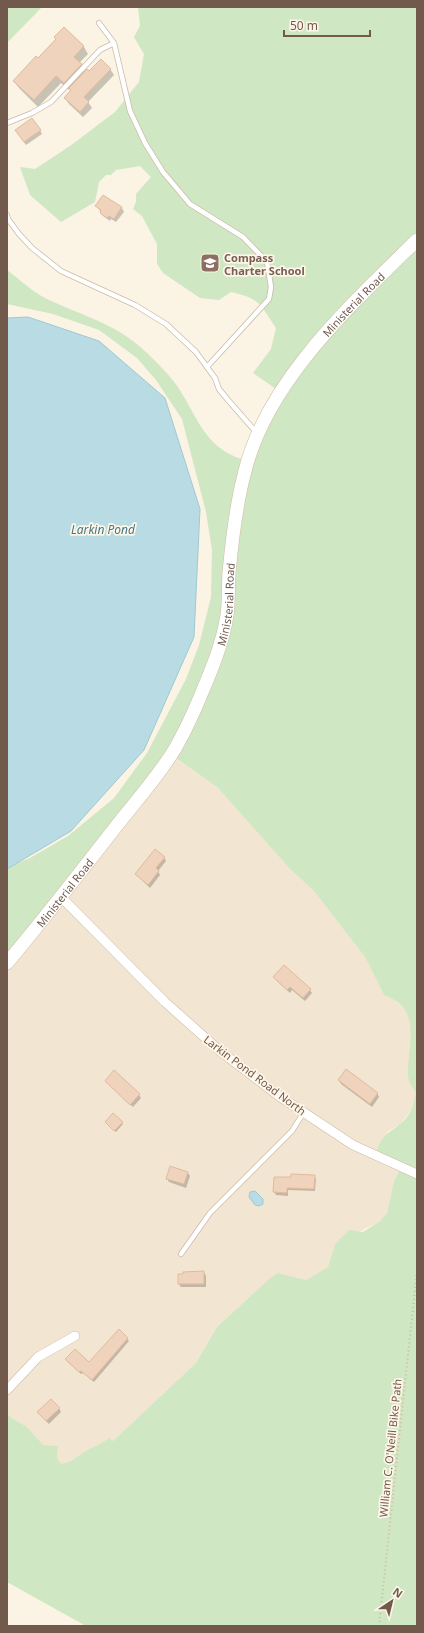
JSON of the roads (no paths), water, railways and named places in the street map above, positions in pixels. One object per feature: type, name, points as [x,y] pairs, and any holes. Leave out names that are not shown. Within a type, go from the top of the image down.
[{"type":"main road","name":"Ministerial Road","points":[[7,963],[62,897],[131,809],[175,748],[202,694],[225,626],[229,573],[241,490],[248,458],[258,433],[276,398],[296,369],[370,287],[417,240]]},
{"type":"street","name":"Larkin Pond Road North","points":[[62,897],[165,1002],[220,1051],[304,1112],[353,1145],[417,1174]]},
{"type":"street","points":[[7,1390],[38,1357],[76,1336]]},
{"type":"lane","points":[[99,23],[114,43],[130,110],[145,143],[162,172],[190,204],[244,237],[267,262],[271,287],[269,299],[207,367]]},
{"type":"lane","points":[[7,123],[32,113],[51,102],[100,50],[114,43]]},
{"type":"lane","points":[[7,215],[19,234],[45,259],[61,271],[135,304],[166,324],[196,352],[228,400],[258,433]]},
{"type":"lane","points":[[181,1254],[210,1212],[292,1131],[304,1112]]},
{"type":"water","name":"Larkin Pond","points":[[28,317],[99,341],[165,398],[200,509],[194,637],[144,750],[71,831],[7,869],[7,318]]},
{"type":"water","points":[[255,1191],[263,1199],[263,1204],[259,1206],[255,1205],[249,1197],[250,1192]]},
{"type":"place","name":"Compass Charter School","points":[[210,263]]}]
